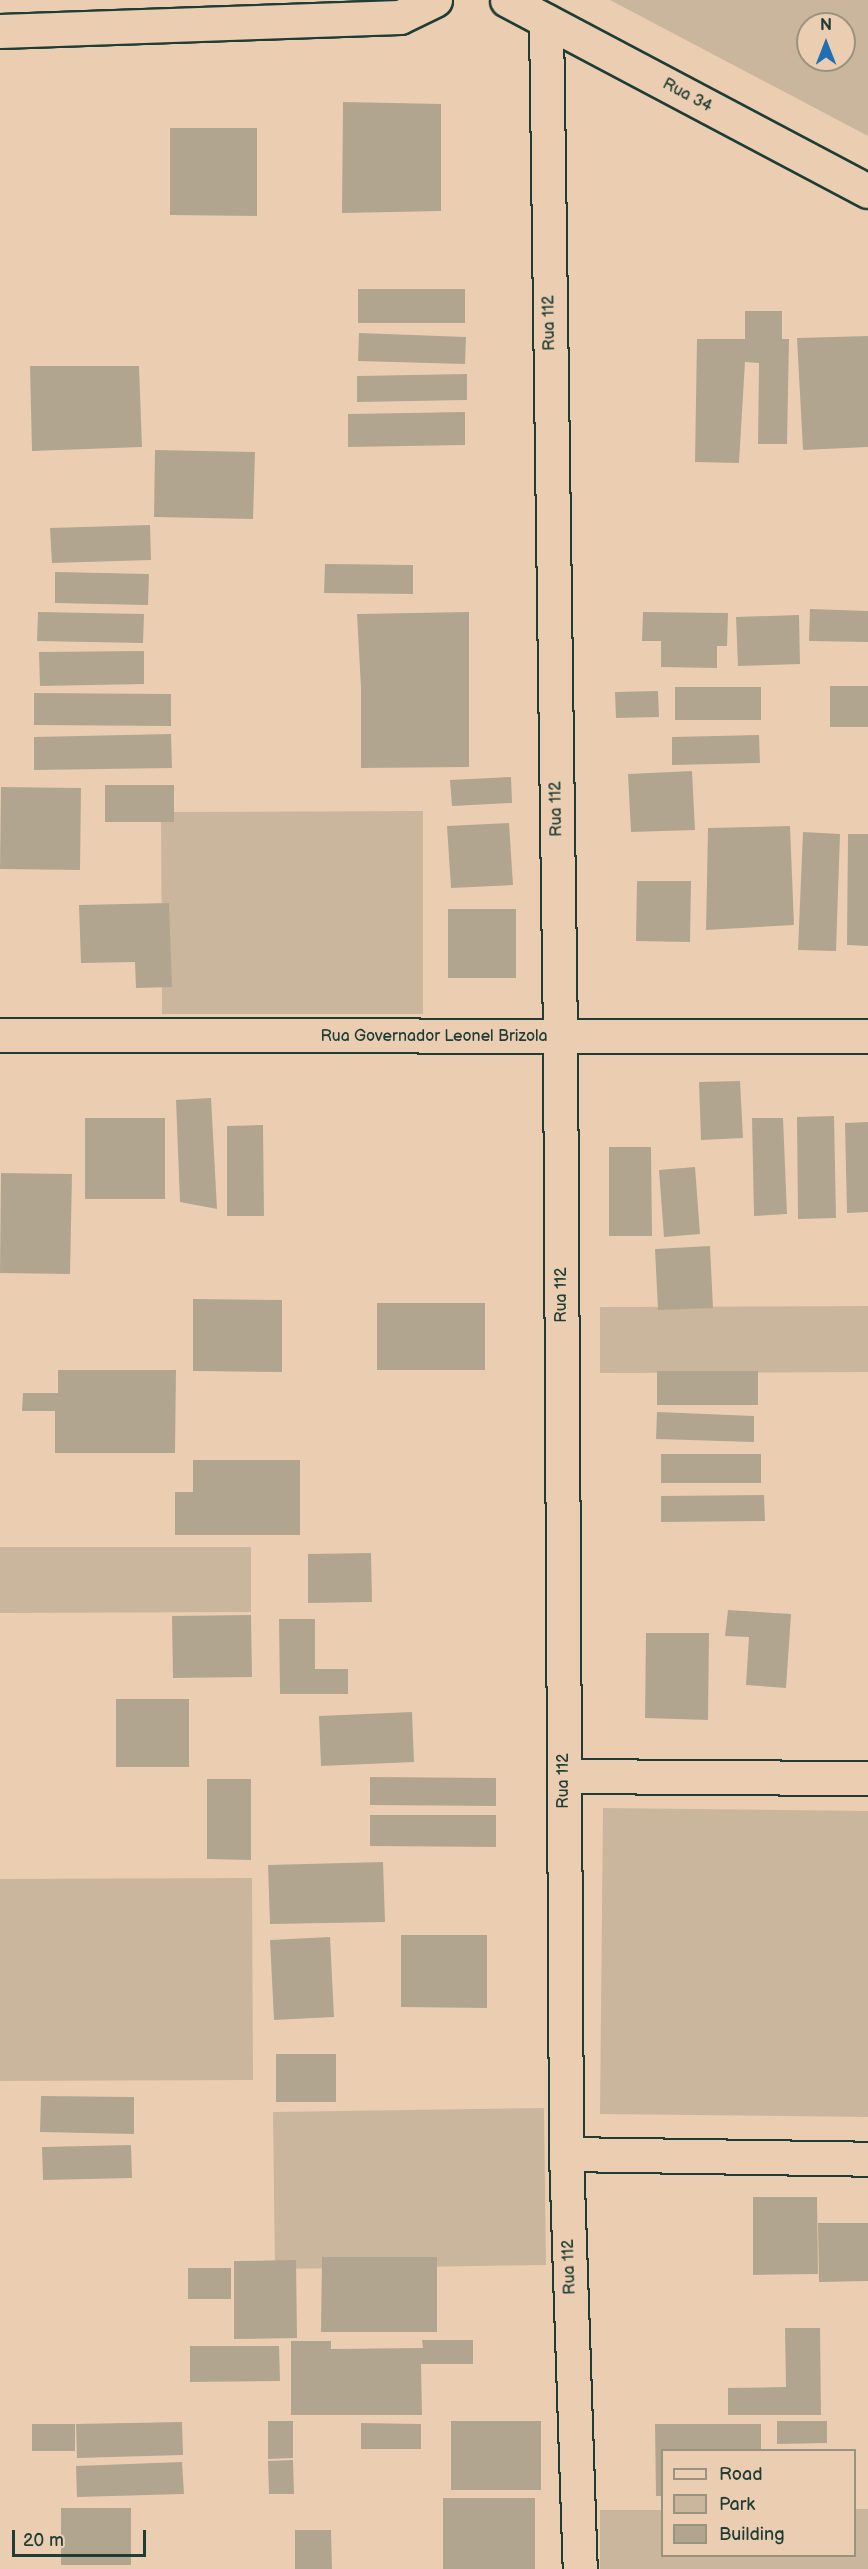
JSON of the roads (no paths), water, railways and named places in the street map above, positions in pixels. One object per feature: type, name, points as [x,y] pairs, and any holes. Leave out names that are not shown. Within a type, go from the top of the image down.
[{"type":"street","points":[[0,31],[400,17],[435,0]]},
{"type":"street","name":"Rua 34","points":[[507,0],[868,191]]},
{"type":"street","name":"Rua 112","points":[[546,21],[560,1037],[567,2154],[580,2569]]},
{"type":"street","name":"Rua Governador Leonel Brizola","points":[[0,1035],[868,1036]]},
{"type":"street","points":[[564,1776],[868,1778]]},
{"type":"street","points":[[567,2154],[868,2159]]}]
